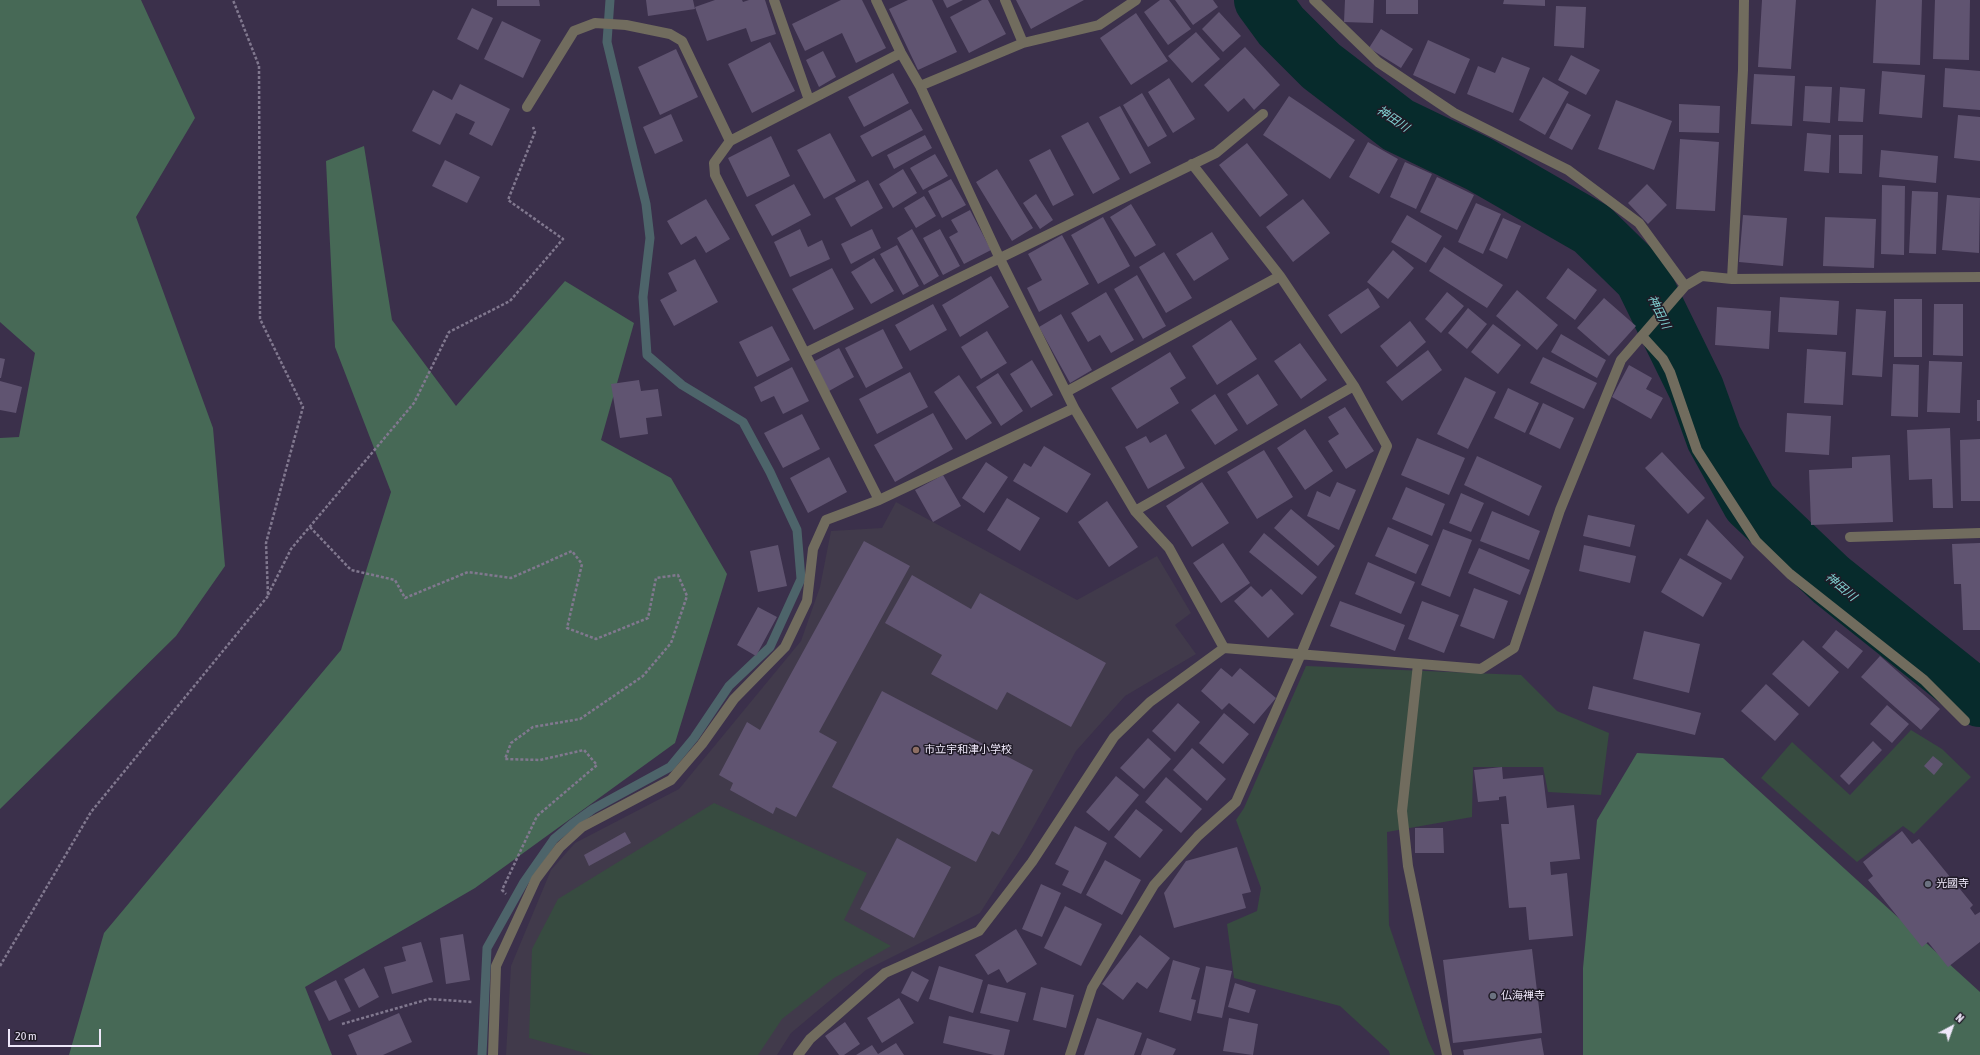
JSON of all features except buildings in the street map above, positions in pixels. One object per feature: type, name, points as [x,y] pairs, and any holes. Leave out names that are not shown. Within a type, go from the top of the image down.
[{"type":"street","points":[[774,0],[809,100]]},
{"type":"street","points":[[876,0],[901,52],[920,86],[999,257],[1074,408],[1135,511],[1169,548],[1224,648]]},
{"type":"street","points":[[1005,0],[1023,43]]},
{"type":"street","points":[[920,86],[1023,43],[1099,25],[1136,0]]},
{"type":"street","points":[[1314,0],[1378,62],[1454,113],[1568,170],[1639,223],[1685,286]]},
{"type":"street","points":[[1732,279],[1743,70],[1744,0]]},
{"type":"street","points":[[527,107],[574,30],[595,23],[626,25],[670,34],[682,42],[730,141]]},
{"type":"street","points":[[878,500],[716,175],[714,163],[730,141],[901,52]]},
{"type":"street","points":[[805,353],[999,257],[1216,153],[1263,114]]},
{"type":"street","points":[[1070,1055],[1092,988],[1154,884],[1198,836],[1236,802],[1301,654],[1387,446],[1354,386],[1280,276],[1192,164]]},
{"type":"street","points":[[1066,392],[1280,276]]},
{"type":"street","points":[[798,1055],[810,1039],[885,973],[979,931],[1032,862],[1114,737],[1150,702],[1224,648],[1481,670],[1514,648],[1560,510],[1621,360],[1685,286],[1702,276],[1732,279],[1980,277]]},
{"type":"street","points":[[1642,336],[1663,359],[1670,372],[1697,450],[1756,541],[1796,578],[1924,680],[1965,721]]},
{"type":"street","points":[[1135,511],[1354,386]]},
{"type":"street","points":[[493,1055],[496,966],[536,879],[560,847],[582,828],[671,780],[702,744],[734,699],[785,646],[808,601],[813,549],[826,520],[878,500],[1074,408]]},
{"type":"street","points":[[1850,537],[1980,533]]},
{"type":"street","points":[[1418,664],[1402,811],[1408,866],[1447,1055]]},
{"type":"path","points":[[233,0],[259,66],[260,319],[303,407],[266,543],[268,596]]},
{"type":"path","points":[[0,966],[91,812],[268,596],[291,549],[414,403],[449,332],[510,301],[563,239],[508,200],[535,132],[527,107]]},
{"type":"path","points":[[310,527],[351,570],[395,580],[405,598],[468,572],[511,578],[572,550],[582,564],[567,628],[596,639],[648,618],[656,578],[678,575],[687,596],[671,643],[643,676],[580,719],[533,727],[511,743],[505,759],[540,760],[584,750],[597,765],[537,816],[502,890],[506,896]]},
{"type":"path","points":[[342,1024],[429,999],[478,1002]]},
{"type":"shaded area","points":[[896,502],[1077,600],[1157,556],[1191,613],[1175,625],[1196,654],[1125,696],[1076,751],[1022,847],[980,913],[866,970],[791,1033],[777,1055],[506,1055],[511,966],[551,870],[575,843],[679,789],[801,641],[820,587],[831,531],[882,528]]},
{"type":"green space","points":[[0,0],[141,0],[195,118],[136,217],[213,428],[225,566],[176,636],[0,809],[0,438],[19,437],[35,353],[0,322]]},
{"type":"green space","points":[[364,146],[392,320],[456,406],[565,281],[634,323],[601,440],[671,478],[727,574],[675,743],[475,888],[305,987],[332,1055],[69,1055],[104,933],[341,650],[391,492],[335,347],[326,161]]},
{"type":"green space","points":[[1306,666],[1521,675],[1557,711],[1609,733],[1601,795],[1548,792],[1543,767],[1473,767],[1472,817],[1387,832],[1389,925],[1428,1040],[1435,1055],[1390,1055],[1389,1051],[1340,1006],[1234,978],[1227,924],[1257,911],[1261,888],[1236,820],[1244,808]]},
{"type":"green space","points":[[1911,730],[1942,749],[1971,777],[1914,834],[1903,826],[1857,862],[1761,778],[1792,742],[1850,795]]},
{"type":"green space","points":[[1637,753],[1723,758],[1980,992],[1980,1055],[1583,1055],[1583,968],[1597,820]]},
{"type":"green space","points":[[714,803],[867,873],[844,920],[891,946],[834,978],[782,1019],[758,1055],[593,1055],[529,1038],[532,949],[558,899]]},
{"type":"waterway","points":[[482,1055],[487,948],[524,882],[554,839],[572,824],[593,809],[670,767],[694,738],[729,686],[770,647],[801,579],[797,530],[770,472],[743,422],[682,385],[647,355],[643,297],[650,238],[646,204],[607,42],[610,0]]},
{"type":"waterway","name":"神田川","points":[[1262,0],[1281,26],[1321,66],[1398,125],[1479,164],[1592,229],[1642,278],[1696,388],[1714,438],[1750,503],[1831,580],[1980,699]]},
{"type":"place","name":"市立宇和津小学校","points":[[916,750]]},
{"type":"place","name":"光國寺","points":[[1928,884]]},
{"type":"place","name":"仏海禅寺","points":[[1493,996]]}]
